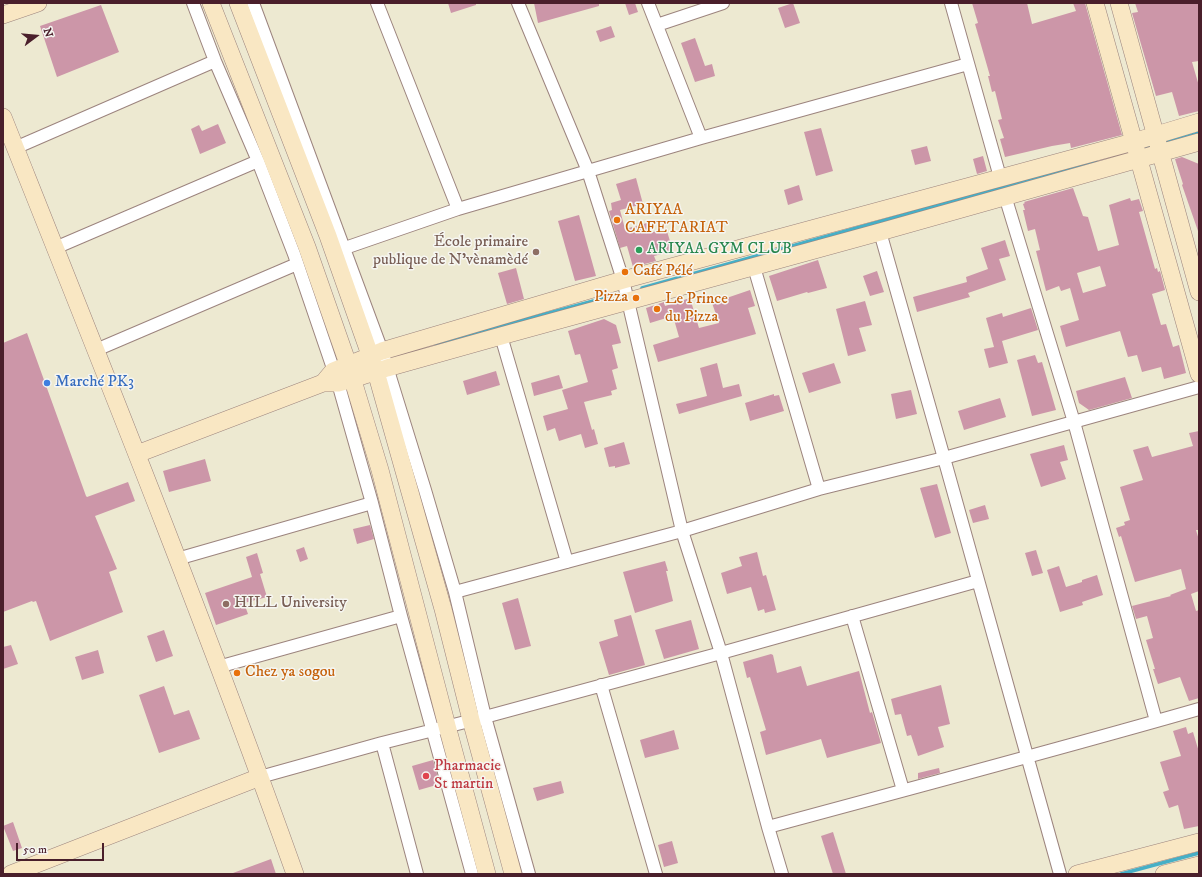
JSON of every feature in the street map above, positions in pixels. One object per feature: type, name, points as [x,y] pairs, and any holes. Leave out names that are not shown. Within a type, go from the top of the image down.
[{"type":"street","points":[[3,15],[38,3]]},
{"type":"street","points":[[193,3],[215,60],[258,161],[339,376],[380,470],[440,727],[472,874]]},
{"type":"street","points":[[211,3],[307,247],[401,616],[440,727],[487,874]]},
{"type":"street","points":[[238,3],[328,236],[377,353]]},
{"type":"street","points":[[253,3],[345,248],[382,370],[443,609],[529,874]]},
{"type":"street","points":[[377,3],[458,209]]},
{"type":"street","points":[[518,3],[588,170],[623,280],[682,531],[721,653],[782,874]]},
{"type":"street","points":[[648,3],[701,138]]},
{"type":"street","points":[[657,26],[723,3]]},
{"type":"street","points":[[951,3],[1000,177]]},
{"type":"street","points":[[1094,3],[1199,374]]},
{"type":"street","points":[[1118,3],[1199,292]]},
{"type":"street","points":[[15,148],[215,60]]},
{"type":"street","points":[[345,248],[458,209],[588,170],[968,64]]},
{"type":"street","points":[[3,117],[137,454],[260,777],[294,874]]},
{"type":"street","points":[[137,454],[339,376],[377,353],[623,280],[1133,142],[1199,122]]},
{"type":"street","points":[[339,376],[382,370],[1199,142]]},
{"type":"street","points":[[55,248],[258,161]]},
{"type":"street","points":[[1005,196],[1074,422],[1156,721]]},
{"type":"street","points":[[880,232],[1060,874]]},
{"type":"street","points":[[96,350],[297,264]]},
{"type":"street","points":[[754,267],[819,489]]},
{"type":"street","points":[[501,336],[567,562]]},
{"type":"street","points":[[382,370],[425,490],[455,592],[478,718],[513,874]]},
{"type":"street","points":[[455,592],[682,531],[819,489],[944,458],[1199,387]]},
{"type":"street","points":[[177,559],[372,502]]},
{"type":"street","points":[[11,874],[260,777],[440,727],[601,686],[978,581]]},
{"type":"street","points":[[218,667],[401,616]]},
{"type":"street","points":[[852,616],[903,790]]},
{"type":"street","points":[[601,686],[656,874]]},
{"type":"street","points":[[768,827],[1028,758],[1199,709]]},
{"type":"street","points":[[382,743],[417,874]]},
{"type":"street","points":[[1077,874],[1199,842]]},
{"type":"street","points":[[1164,874],[1199,865]]},
{"type":"building","points":[[448,3],[476,3],[476,5],[451,13]]},
{"type":"building","points":[[534,3],[599,3],[599,6],[538,23]]},
{"type":"building","points":[[625,3],[635,3],[638,12],[629,15]]},
{"type":"building","points":[[793,3],[800,23],[785,28],[778,8]]},
{"type":"building","points":[[972,3],[1027,3],[1032,24],[1076,11],[1073,3],[1085,3],[1122,135],[1071,148],[1070,143],[1005,157],[1000,139],[1004,138],[998,120],[1002,119],[995,91],[992,92],[988,76],[990,76],[975,24],[978,23]]},
{"type":"building","points":[[1135,3],[1199,3],[1199,61],[1192,62],[1199,86],[1199,111],[1179,116],[1172,92],[1156,96],[1132,13],[1138,12]]},
{"type":"building","points":[[101,5],[119,52],[57,77],[40,26]]},
{"type":"building","points":[[611,26],[615,37],[600,42],[596,31]]},
{"type":"building","points":[[695,38],[705,66],[712,64],[715,76],[695,82],[681,43]]},
{"type":"building","points":[[218,124],[226,143],[200,154],[191,129],[199,125],[202,131]]},
{"type":"building","points":[[821,128],[833,171],[816,176],[804,132]]},
{"type":"building","points":[[927,146],[931,161],[915,165],[911,150]]},
{"type":"building","points":[[983,156],[987,171],[977,174],[973,159]]},
{"type":"building","points":[[1182,157],[1199,164],[1198,231],[1182,185],[1183,184],[1175,159]]},
{"type":"building","points":[[636,178],[643,204],[620,210],[625,229],[647,223],[650,233],[666,228],[673,251],[654,256],[656,261],[633,267],[627,246],[620,248],[609,211],[612,210],[611,203],[621,200],[616,184]]},
{"type":"building","points":[[799,185],[803,200],[788,205],[784,190]]},
{"type":"building","points":[[1073,188],[1083,216],[1088,217],[1098,251],[1119,245],[1109,205],[1130,198],[1131,201],[1139,199],[1143,211],[1139,212],[1155,269],[1157,268],[1158,272],[1160,271],[1165,290],[1152,294],[1161,325],[1166,324],[1173,347],[1179,345],[1186,373],[1164,379],[1161,367],[1142,372],[1137,355],[1128,357],[1120,331],[1066,347],[1060,326],[1079,320],[1070,288],[1061,291],[1059,286],[1046,291],[1036,251],[1040,250],[1035,229],[1028,231],[1023,210],[1025,210],[1023,204],[1025,203],[1024,202]],"holes":[[[1100,266],[1106,286],[1083,293],[1077,273]]]},
{"type":"building","points":[[579,215],[596,276],[575,281],[558,221]]},
{"type":"building","points":[[1005,240],[1010,256],[999,259],[1006,280],[968,293],[970,297],[917,312],[913,297],[967,282],[966,277],[988,269],[981,248]]},
{"type":"building","points":[[818,260],[827,288],[777,301],[769,276]]},
{"type":"building","points":[[516,268],[524,299],[507,304],[498,273]]},
{"type":"building","points":[[877,271],[884,292],[870,296],[863,276]]},
{"type":"building","points":[[750,290],[755,306],[748,308],[756,334],[658,362],[653,345],[679,337],[673,316],[650,323],[646,308],[664,302],[665,306],[690,298],[699,328],[719,323],[712,303]]},
{"type":"building","points":[[865,301],[872,325],[859,328],[866,351],[848,356],[836,309]]},
{"type":"building","points":[[1031,308],[1038,330],[1002,341],[1008,363],[989,368],[984,349],[994,347],[986,318],[1002,313],[1003,317]]},
{"type":"building","points":[[604,319],[616,325],[621,343],[612,345],[618,368],[612,370],[617,389],[611,391],[612,395],[584,402],[592,430],[594,429],[598,444],[585,448],[581,434],[559,441],[555,428],[547,431],[543,416],[568,409],[562,390],[588,382],[580,354],[575,355],[568,331]]},
{"type":"building","points":[[27,333],[86,496],[87,497],[128,482],[135,501],[95,516],[117,569],[109,572],[123,612],[50,641],[36,601],[32,601],[3,612],[3,343]]},
{"type":"building","points":[[1035,355],[1038,363],[1042,362],[1056,410],[1032,416],[1017,360]]},
{"type":"building","points":[[717,363],[723,388],[739,384],[742,396],[679,414],[676,404],[707,396],[700,368]]},
{"type":"building","points":[[834,363],[841,383],[809,393],[802,373]]},
{"type":"building","points":[[496,371],[500,385],[467,395],[463,381]]},
{"type":"building","points":[[559,375],[563,388],[534,396],[531,383]]},
{"type":"building","points":[[1125,377],[1132,398],[1089,410],[1079,403],[1076,391]]},
{"type":"building","points":[[911,390],[917,414],[896,419],[891,394]]},
{"type":"building","points":[[774,394],[774,396],[779,395],[784,411],[750,421],[745,403]]},
{"type":"building","points":[[1000,398],[1006,417],[964,430],[958,411]]},
{"type":"building","points":[[1199,431],[1199,530],[1196,530],[1199,540],[1199,591],[1191,594],[1196,611],[1199,610],[1199,698],[1189,701],[1180,677],[1158,684],[1146,640],[1153,638],[1147,616],[1136,619],[1132,606],[1171,596],[1170,595],[1186,589],[1181,569],[1135,582],[1121,536],[1119,537],[1116,528],[1125,525],[1124,522],[1130,520],[1120,487],[1143,480],[1133,450],[1148,446],[1152,457],[1193,446],[1189,433]]},
{"type":"building","points":[[624,442],[630,464],[615,468],[615,466],[609,467],[604,448]]},
{"type":"building","points":[[1064,445],[1068,460],[1060,462],[1066,479],[1041,487],[1030,454]]},
{"type":"building","points":[[205,459],[211,481],[169,492],[163,471]]},
{"type":"building","points":[[937,484],[951,533],[935,538],[920,488]]},
{"type":"building","points":[[985,505],[989,519],[973,523],[969,510]]},
{"type":"building","points":[[370,525],[374,539],[357,544],[353,529]]},
{"type":"building","points":[[304,547],[308,559],[300,562],[296,550]]},
{"type":"building","points":[[1036,550],[1043,573],[1032,576],[1025,553]]},
{"type":"building","points":[[757,552],[763,576],[766,575],[776,610],[765,613],[764,609],[758,611],[751,587],[727,594],[721,573],[742,566],[739,557]]},
{"type":"building","points":[[257,553],[263,573],[260,574],[267,597],[244,603],[248,614],[216,625],[205,593],[252,577],[246,557]]},
{"type":"building","points":[[665,561],[673,601],[635,613],[623,572]]},
{"type":"building","points":[[1059,566],[1066,587],[1097,575],[1103,595],[1082,602],[1083,605],[1060,612],[1047,570]]},
{"type":"building","points":[[518,598],[531,646],[515,650],[502,603]]},
{"type":"building","points":[[631,615],[645,665],[609,675],[599,642],[618,636],[614,620]]},
{"type":"building","points":[[691,620],[699,649],[664,659],[655,630]]},
{"type":"building","points":[[164,630],[173,656],[156,662],[147,636]]},
{"type":"building","points":[[11,645],[18,664],[3,669],[3,647]]},
{"type":"building","points":[[98,650],[104,673],[82,680],[75,657]]},
{"type":"building","points":[[771,654],[773,655],[777,673],[801,666],[807,686],[859,671],[870,713],[872,712],[881,743],[827,758],[821,739],[766,755],[760,732],[766,730],[750,677],[747,678],[743,662]]},
{"type":"building","points":[[941,685],[950,724],[938,727],[944,747],[918,756],[911,735],[907,736],[901,714],[895,715],[891,699]]},
{"type":"building","points":[[164,686],[174,715],[189,710],[200,739],[159,753],[139,695]]},
{"type":"building","points":[[1186,727],[1188,734],[1193,732],[1199,752],[1199,826],[1184,829],[1178,805],[1169,808],[1163,792],[1169,790],[1160,762],[1181,756],[1173,731]]},
{"type":"building","points":[[674,730],[679,749],[645,758],[640,740]]},
{"type":"building","points":[[433,760],[440,784],[419,790],[412,766]]},
{"type":"building","points":[[939,768],[940,773],[918,779],[918,773]]},
{"type":"building","points":[[561,781],[564,793],[537,801],[533,788]]},
{"type":"building","points":[[13,822],[22,848],[13,851],[3,826]]},
{"type":"building","points":[[833,832],[846,874],[833,874],[821,836]]},
{"type":"building","points":[[672,841],[678,863],[664,867],[658,845]]},
{"type":"building","points":[[271,859],[276,874],[233,874],[233,873]]},
{"type":"waterway","points":[[1162,143],[1199,133]]},
{"type":"waterway","points":[[1140,149],[1154,145]]},
{"type":"waterway","points":[[642,288],[1096,161]]},
{"type":"waterway","points":[[435,344],[608,297]]},
{"type":"waterway","points":[[1121,874],[1199,853]]},
{"type":"place","name":"ARIYAA CAFETARIAT","points":[[617,220]]},
{"type":"place","name":"ARIYAA GYM CLUB","points":[[639,250]]},
{"type":"place","name":"École primaire publique de N'vènamèdé","points":[[536,252]]},
{"type":"place","name":"Café Pélé","points":[[625,272]]},
{"type":"place","name":"Pizza","points":[[636,298]]},
{"type":"place","name":"Le Prince du Pizza","points":[[657,309]]},
{"type":"place","name":"Marché PK3","points":[[47,383]]},
{"type":"place","name":"HILL University","points":[[226,604]]},
{"type":"place","name":"Chez ya sogou","points":[[237,673]]},
{"type":"place","name":"Pharmacie St martin","points":[[426,776]]}]
